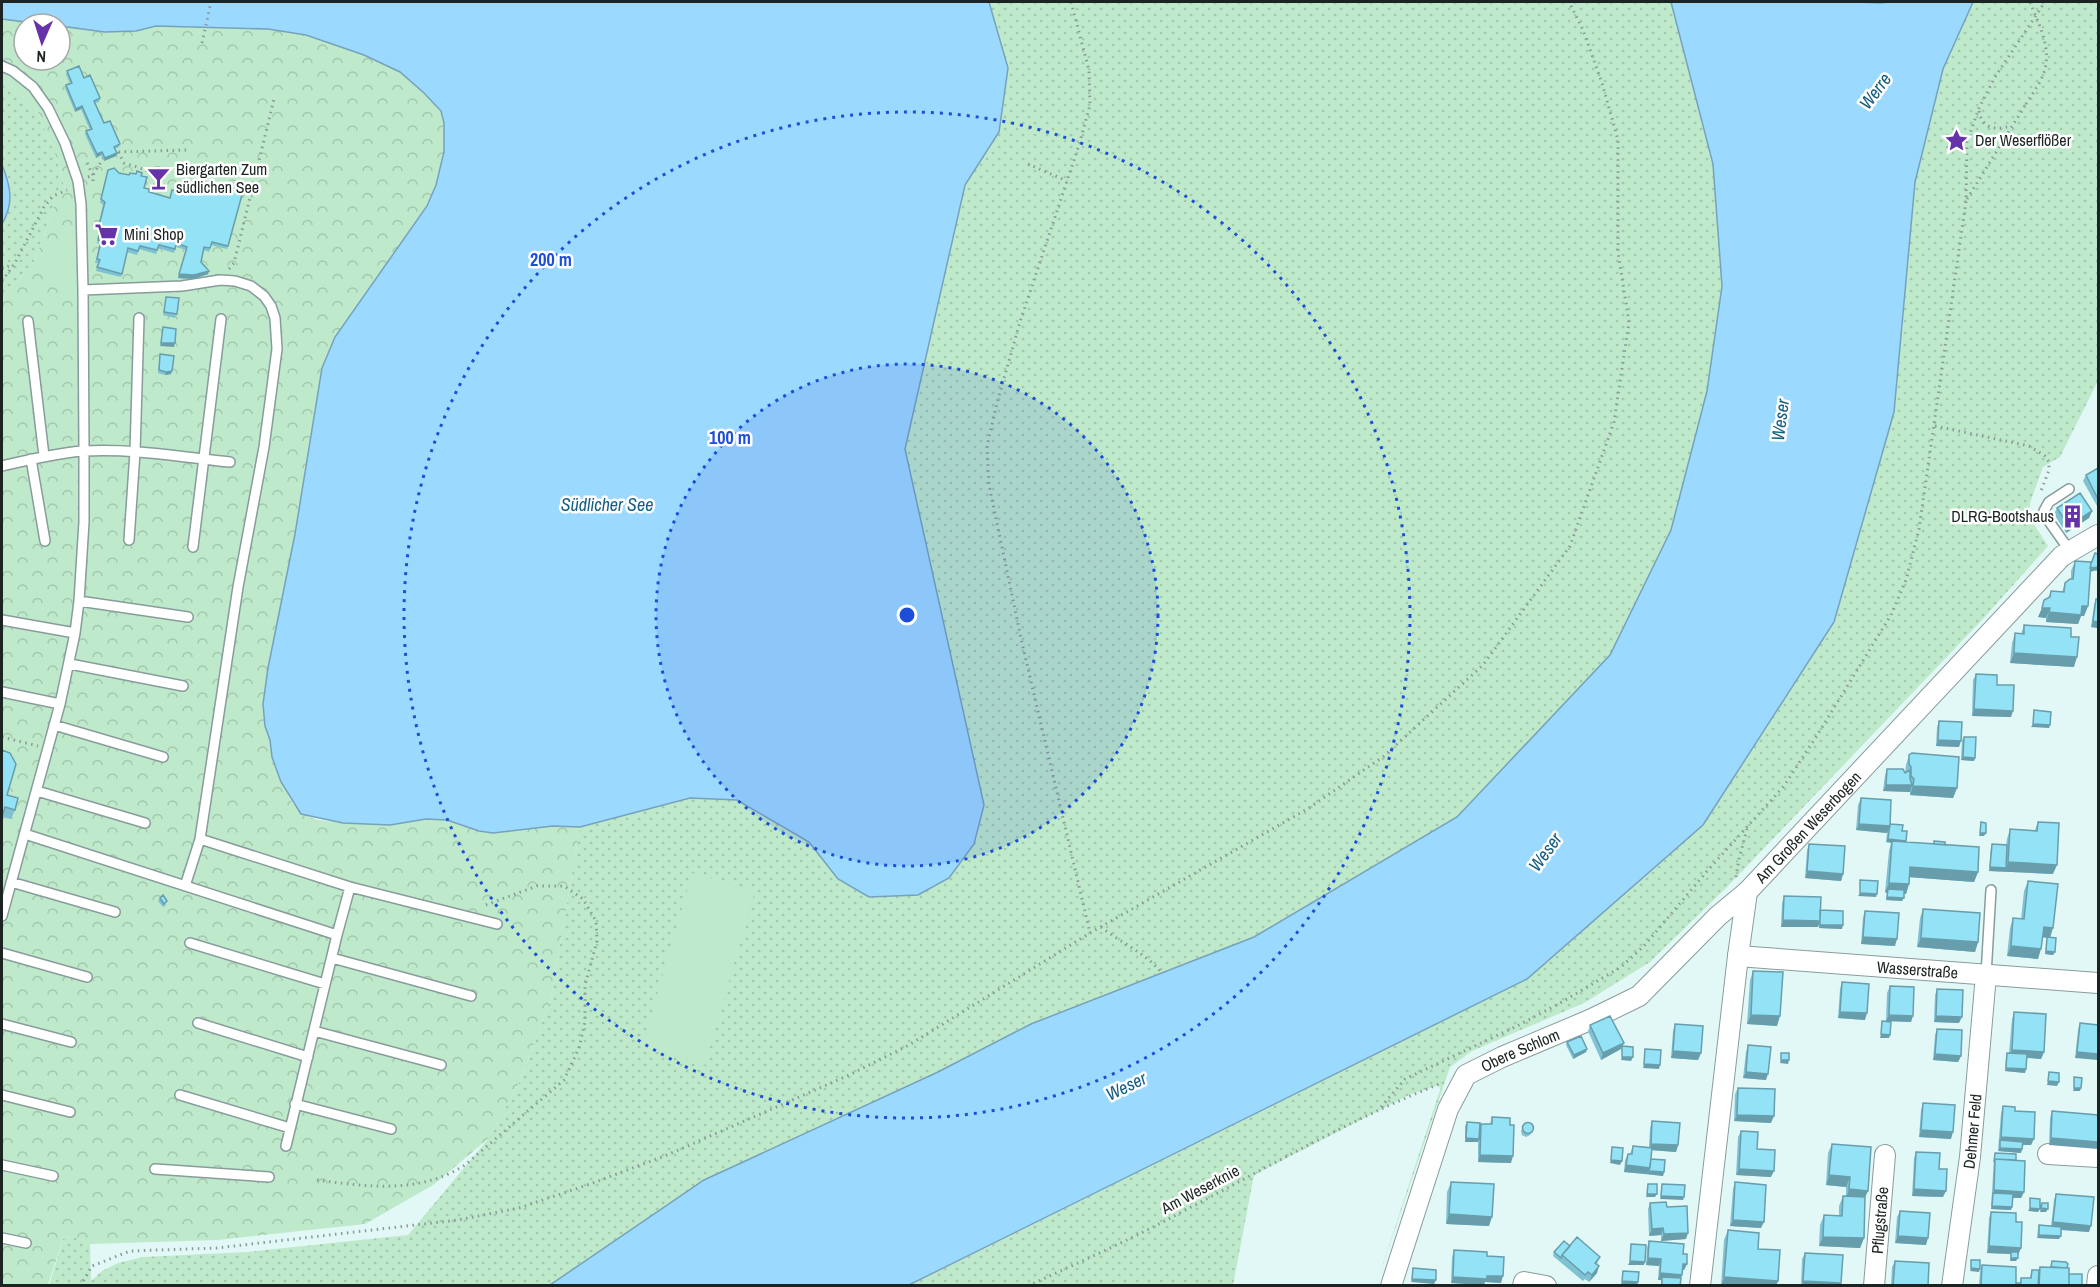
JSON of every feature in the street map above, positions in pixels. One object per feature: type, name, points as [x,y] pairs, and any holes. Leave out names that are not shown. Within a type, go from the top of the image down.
[{"type":"street","name":"Am Großen Weserbogen","points":[[1700,1286],[1738,956],[1750,889],[2062,556],[2098,535]]},
{"type":"street","name":"Obere Schlom","points":[[1391,1286],[1448,1109],[1466,1075],[1640,996],[1718,916],[1750,889]]},
{"type":"street","name":"Wasserstraße","points":[[1738,956],[2098,983]]},
{"type":"street","name":"Dehmer Feld","points":[[1952,1286],[1970,1156],[1986,975]]},
{"type":"street","points":[[2048,1154],[2098,1157]]},
{"type":"street","name":"Pflugstraße","points":[[1874,1286],[1885,1155]]},
{"type":"street","points":[[2097,1286],[2098,1276]]},
{"type":"street","points":[[1523,1286],[1524,1282],[1546,1286]]},
{"type":"lane","points":[[2,66],[13,71],[33,87],[48,108],[65,143],[78,181],[81,204],[83,290],[84,451],[84,522],[79,601],[70,664],[26,834],[2,916]]},
{"type":"lane","points":[[83,290],[182,286],[220,280],[235,281],[251,286],[264,296],[271,306],[274,318],[277,349],[266,436],[238,587],[200,839],[185,886]]},
{"type":"lane","points":[[129,540],[135,452],[139,318]]},
{"type":"lane","points":[[193,547],[221,319]]},
{"type":"lane","points":[[28,321],[44,456]]},
{"type":"lane","points":[[2,466],[44,456],[84,451],[135,452],[230,462]]},
{"type":"lane","points":[[31,459],[45,541]]},
{"type":"lane","points":[[2069,489],[2049,502],[2044,511],[2070,551]]},
{"type":"lane","points":[[79,601],[188,617]]},
{"type":"lane","points":[[2,620],[75,633]]},
{"type":"lane","points":[[70,664],[183,686]]},
{"type":"lane","points":[[2,692],[60,704]]},
{"type":"lane","points":[[54,725],[164,757]]},
{"type":"lane","points":[[37,791],[145,823]]},
{"type":"lane","points":[[26,834],[337,935]]},
{"type":"lane","points":[[200,839],[350,887],[497,924]]},
{"type":"lane","points":[[11,882],[115,912]]},
{"type":"lane","points":[[285,1146],[350,887]]},
{"type":"lane","points":[[1986,975],[1991,890]]},
{"type":"lane","points":[[190,943],[325,984]]},
{"type":"lane","points":[[2,953],[87,977]]},
{"type":"lane","points":[[332,958],[471,996]]},
{"type":"lane","points":[[198,1023],[308,1057]]},
{"type":"lane","points":[[2,1024],[71,1042]]},
{"type":"lane","points":[[314,1031],[441,1065]]},
{"type":"lane","points":[[2,1095],[70,1112]]},
{"type":"lane","points":[[180,1095],[290,1128]]},
{"type":"lane","points":[[295,1104],[391,1130]]},
{"type":"lane","points":[[2,1165],[54,1176]]},
{"type":"lane","points":[[155,1169],[269,1178]]},
{"type":"lane","points":[[2,1238],[26,1243]]},
{"type":"path","points":[[202,43],[211,2]]},
{"type":"path","points":[[1071,2],[1089,70],[1090,105],[1020,322],[987,446],[989,485],[1022,643],[1090,933]]},
{"type":"path","points":[[80,1286],[92,1266],[130,1251],[217,1248],[458,1220],[519,1208],[667,1155],[858,1071],[909,1045],[1090,933],[1310,808],[1384,756],[1484,665],[1570,546],[1614,422],[1629,321],[1618,252],[1618,140],[1583,30],[1569,2]]},
{"type":"path","points":[[1966,201],[2042,76],[2046,54],[2044,38],[2030,2]]},
{"type":"path","points":[[1381,1107],[1405,1079],[1517,1026],[1621,967],[1644,946],[1749,823],[1784,786],[1891,615],[1906,580],[1919,529],[1966,201],[1968,142],[1979,108],[1995,77],[2045,2]]},
{"type":"path","points":[[220,280],[234,263],[274,99]]},
{"type":"path","points":[[1979,108],[1980,118],[1990,128],[1997,130],[2012,125]]},
{"type":"path","points":[[2,280],[15,263],[44,207],[53,195],[68,190],[78,181],[93,175],[102,158],[118,152],[188,150]]},
{"type":"path","points":[[118,152],[124,163],[146,170],[156,179],[154,187],[148,192]]},
{"type":"path","points":[[1029,164],[1067,181]]},
{"type":"path","points":[[2,269],[15,263]]},
{"type":"path","points":[[1934,426],[2029,446],[2045,456]]},
{"type":"path","points":[[2,736],[48,748]]},
{"type":"path","points":[[1749,823],[1736,879],[1750,889]]},
{"type":"path","points":[[317,1180],[363,1187],[400,1186],[448,1175],[465,1165],[564,1080],[579,1048],[585,1022],[585,985],[597,941],[596,921],[583,899],[564,886],[537,886],[459,914]]},
{"type":"path","points":[[1101,927],[1153,962],[1160,971]]},
{"type":"path","name":"Am Weserknie","points":[[1028,1286],[1151,1228],[1381,1107],[1466,1075]]},
{"type":"green space","points":[[989,2],[1671,2],[1713,164],[1722,285],[1707,391],[1671,530],[1610,655],[1457,817],[1254,937],[1031,1024],[938,1072],[704,1180],[550,1285],[49,1286],[64,1236],[79,1238],[90,1244],[91,1281],[102,1271],[118,1263],[143,1257],[248,1252],[408,1235],[489,1138],[520,1081],[551,998],[580,827],[690,798],[737,800],[809,842],[838,879],[949,878],[974,844],[984,805],[905,449],[965,185],[999,132],[1008,68]]},
{"type":"green space","points":[[1973,2],[2098,2],[2098,381],[2060,457],[2043,467],[2030,503],[2031,520],[2048,546],[1981,621],[1728,886],[1650,962],[1584,1003],[1472,1051],[1450,1067],[1376,1285],[1440,1090],[1439,1085],[1409,1095],[1254,1175],[1233,1285],[909,1286],[1527,979],[1703,825],[1834,622],[1894,412],[1915,182],[1943,69]]},
{"type":"green space","points":[[2,19],[12,20],[12,72],[72,72],[72,28],[105,32],[136,31],[156,26],[266,28],[306,35],[364,55],[400,72],[441,111],[444,123],[444,152],[436,185],[427,206],[352,313],[322,368],[295,534],[268,668],[263,704],[265,726],[272,757],[281,782],[292,802],[301,814],[318,820],[390,825],[426,819],[447,820],[479,831],[493,833],[553,826],[580,827],[551,998],[520,1081],[489,1138],[433,1185],[365,1224],[218,1240],[90,1244],[79,1238],[64,1236],[48,1285],[2,1286],[2,300],[35,260],[54,207],[50,194],[65,188],[57,159],[37,110],[13,87],[2,80]]},
{"type":"green space","points":[[2,80],[13,87],[37,110],[57,159],[65,189],[54,207],[35,260],[2,300],[2,224],[8,213],[9,181],[2,165]]},
{"type":"green space","points":[[44,247],[73,247],[73,280],[44,280]]},
{"type":"green space","points":[[692,873],[755,891],[705,1065],[642,1047]]},
{"type":"water","name":"Südlicher See","points":[[2,2],[989,2],[1008,68],[999,132],[965,185],[905,449],[984,805],[974,844],[949,878],[918,895],[869,897],[838,879],[809,842],[737,800],[690,798],[580,827],[553,826],[493,833],[479,831],[447,820],[426,819],[390,825],[343,823],[301,814],[281,782],[272,757],[263,704],[295,534],[322,368],[335,337],[427,206],[436,185],[444,152],[444,123],[441,111],[400,72],[364,55],[306,35],[268,29],[156,26],[136,31],[105,32],[72,28],[72,12],[12,12],[12,20],[2,19]]},
{"type":"water","points":[[1671,2],[1973,2],[1943,69],[1915,182],[1894,412],[1834,622],[1703,825],[1527,979],[909,1285],[550,1285],[704,1180],[938,1072],[1031,1024],[1254,937],[1457,817],[1610,655],[1671,530],[1707,391],[1722,286],[1713,164]]},
{"type":"water","points":[[2,165],[10,202],[2,224]]},
{"type":"building","points":[[79,66],[84,78],[90,75],[100,98],[94,101],[104,123],[110,121],[120,144],[114,147],[117,153],[105,158],[102,152],[97,154],[86,131],[92,129],[82,106],[76,109],[66,85],[72,83],[67,72],[72,72],[72,69]]},
{"type":"building","points":[[114,168],[119,173],[129,175],[130,173],[136,174],[137,171],[142,173],[141,176],[147,177],[144,188],[149,189],[149,192],[170,198],[172,190],[189,194],[190,189],[207,193],[208,187],[225,192],[226,186],[243,191],[228,246],[212,242],[210,248],[204,247],[201,262],[209,271],[194,275],[179,274],[187,247],[176,243],[175,249],[159,245],[157,250],[140,246],[138,251],[128,248],[122,274],[97,267],[100,260],[97,259],[101,241],[98,240],[100,229],[98,229],[105,202],[101,199],[108,170]]},
{"type":"building","points":[[166,297],[179,298],[177,314],[164,312]]},
{"type":"building","points":[[163,327],[176,329],[175,343],[161,343]]},
{"type":"building","points":[[160,354],[174,356],[172,371],[159,370]]},
{"type":"building","points":[[2098,468],[2098,499],[2086,475]]},
{"type":"building","name":"DLRG-Bootshaus","points":[[2080,493],[2092,511],[2069,526],[2057,508]]},
{"type":"building","points":[[2095,553],[2098,554],[2098,567],[2090,568],[2091,564]]},
{"type":"building","points":[[2075,561],[2091,562],[2088,606],[2082,606],[2081,615],[2049,612],[2050,608],[2042,608],[2044,600],[2050,597],[2051,591],[2064,592],[2065,583],[2073,579]]},
{"type":"building","points":[[2096,599],[2098,599],[2098,622],[2093,621]]},
{"type":"building","points":[[2024,625],[2071,628],[2071,637],[2079,637],[2077,657],[2014,653],[2015,633],[2024,634]]},
{"type":"building","points":[[1976,674],[1997,675],[1997,685],[2014,685],[2013,711],[1974,709]]},
{"type":"building","points":[[2034,710],[2051,712],[2050,725],[2033,724]]},
{"type":"building","points":[[1939,721],[1962,722],[1961,741],[1938,740]]},
{"type":"building","points":[[1964,737],[1976,737],[1975,758],[1963,757]]},
{"type":"building","points":[[2,750],[10,753],[16,764],[7,795],[18,798],[15,810],[5,807],[2,817]]},
{"type":"building","points":[[1912,753],[1959,757],[1957,788],[1913,786],[1914,779],[1911,776],[1909,764],[1909,755]]},
{"type":"building","points":[[1887,769],[1903,769],[1905,773],[1910,770],[1912,785],[1886,785]]},
{"type":"building","points":[[1861,798],[1891,800],[1890,826],[1859,824]]},
{"type":"building","points":[[1981,822],[1986,823],[1986,833],[1980,833]]},
{"type":"building","points":[[2038,822],[2059,823],[2057,865],[2008,862],[2010,829],[2037,831]]},
{"type":"building","points":[[1890,824],[1903,825],[1902,831],[1907,831],[1906,841],[1888,839]]},
{"type":"building","points":[[1892,841],[1979,847],[1978,872],[1910,867],[1909,884],[1889,883]]},
{"type":"building","points":[[1934,841],[1945,842],[1945,845],[1934,844]]},
{"type":"building","points":[[1809,844],[1845,846],[1843,874],[1807,871]]},
{"type":"building","points":[[1992,844],[2007,845],[2006,868],[1990,867]]},
{"type":"building","points":[[1860,880],[1878,881],[1877,894],[1860,893]]},
{"type":"building","points":[[2028,881],[2058,884],[2053,928],[2044,927],[2041,949],[2011,946],[2013,918],[2024,919]]},
{"type":"building","points":[[1888,889],[1904,890],[1904,898],[1887,897]]},
{"type":"building","points":[[163,895],[167,901],[164,904],[160,898]]},
{"type":"building","points":[[1784,896],[1821,897],[1820,921],[1783,920]]},
{"type":"building","points":[[1923,909],[1980,913],[1978,942],[1921,938]]},
{"type":"building","points":[[1820,910],[1843,911],[1843,925],[1820,925]]},
{"type":"building","points":[[1865,911],[1899,913],[1897,939],[1863,937]]},
{"type":"building","points":[[2047,937],[2056,938],[2055,952],[2046,951]]},
{"type":"building","points":[[1753,971],[1783,972],[1780,1016],[1751,1015]]},
{"type":"building","points":[[1842,982],[1869,984],[1867,1013],[1840,1012]]},
{"type":"building","points":[[1890,986],[1914,987],[1913,1016],[1889,1015]]},
{"type":"building","points":[[1937,989],[1963,990],[1962,1017],[1936,1016]]},
{"type":"building","points":[[2014,1012],[2046,1014],[2044,1052],[2012,1050]]},
{"type":"building","points":[[1610,1016],[1624,1043],[1603,1053],[1590,1025]]},
{"type":"building","points":[[1882,1021],[1891,1022],[1890,1035],[1881,1034]]},
{"type":"building","points":[[2080,1023],[2098,1025],[2098,1054],[2077,1052]]},
{"type":"building","points":[[1675,1024],[1703,1026],[1701,1053],[1673,1051]]},
{"type":"building","points":[[1937,1029],[1962,1030],[1961,1056],[1935,1054]]},
{"type":"building","points":[[1581,1036],[1587,1049],[1574,1055],[1567,1042]]},
{"type":"building","points":[[1748,1045],[1771,1047],[1768,1074],[1746,1072]]},
{"type":"building","points":[[1622,1046],[1633,1047],[1633,1057],[1622,1057]]},
{"type":"building","points":[[1645,1049],[1661,1050],[1660,1065],[1644,1064]]},
{"type":"building","points":[[1781,1053],[1789,1053],[1789,1060],[1781,1060]]},
{"type":"building","points":[[2007,1053],[2027,1054],[2026,1069],[2006,1068]]},
{"type":"building","points":[[2049,1072],[2059,1073],[2059,1082],[2048,1081]]},
{"type":"building","points":[[2074,1077],[2082,1078],[2081,1088],[2074,1088]]},
{"type":"building","points":[[1738,1088],[1775,1089],[1774,1116],[1737,1115]]},
{"type":"building","points":[[1923,1103],[1955,1105],[1953,1132],[1921,1130]]},
{"type":"building","points":[[2003,1106],[2015,1107],[2015,1111],[2035,1112],[2034,1139],[2001,1137]]},
{"type":"building","points":[[2052,1111],[2098,1115],[2098,1142],[2051,1138]]},
{"type":"building","points":[[1492,1117],[1510,1118],[1510,1125],[1514,1125],[1513,1156],[1480,1155],[1481,1124],[1492,1124]]},
{"type":"building","points":[[1652,1121],[1680,1123],[1678,1145],[1651,1144]]},
{"type":"building","points":[[1467,1122],[1480,1123],[1479,1139],[1466,1138]]},
{"type":"building","points":[[1528,1123],[1532,1124],[1532,1132],[1528,1133],[1524,1132],[1523,1128],[1524,1124]]},
{"type":"building","points":[[1741,1131],[1758,1132],[1757,1149],[1775,1150],[1774,1171],[1739,1169]]},
{"type":"building","points":[[2000,1140],[2023,1142],[2022,1149],[2000,1148]]},
{"type":"building","points":[[1832,1144],[1871,1147],[1868,1191],[1849,1189],[1850,1177],[1829,1175]]},
{"type":"building","points":[[1633,1146],[1652,1148],[1650,1168],[1626,1165],[1628,1154],[1632,1154]]},
{"type":"building","points":[[1612,1147],[1623,1148],[1622,1161],[1611,1160]]},
{"type":"building","points":[[1916,1152],[1940,1153],[1939,1169],[1947,1169],[1946,1191],[1914,1189]]},
{"type":"building","points":[[1995,1153],[2016,1154],[2016,1160],[1995,1159],[1994,1162]]},
{"type":"building","points":[[1651,1159],[1665,1160],[1664,1172],[1649,1171]]},
{"type":"building","points":[[1995,1159],[2025,1161],[2024,1192],[1994,1190]]},
{"type":"building","points":[[1451,1182],[1494,1184],[1492,1217],[1449,1214]]},
{"type":"building","points":[[1735,1182],[1766,1185],[1764,1222],[1733,1220]]},
{"type":"building","points":[[1648,1184],[1657,1184],[1657,1194],[1647,1194]]},
{"type":"building","points":[[1662,1184],[1685,1185],[1684,1197],[1661,1196]]},
{"type":"building","points":[[1993,1193],[2013,1194],[2012,1207],[1992,1206]]},
{"type":"building","points":[[2056,1194],[2094,1197],[2091,1226],[2053,1222]]},
{"type":"building","points":[[1843,1196],[1865,1197],[1864,1238],[1823,1237],[1824,1215],[1842,1216]]},
{"type":"building","points":[[2030,1198],[2040,1199],[2040,1209],[2030,1208]]},
{"type":"building","points":[[1666,1202],[1667,1207],[1687,1206],[1688,1233],[1664,1234],[1663,1228],[1652,1229],[1650,1203]]},
{"type":"building","points":[[2042,1203],[2048,1203],[2048,1209],[2041,1208]]},
{"type":"building","points":[[1900,1211],[1930,1213],[1928,1238],[1898,1236]]},
{"type":"building","points":[[1991,1212],[2016,1213],[2016,1222],[2022,1222],[2021,1248],[1989,1246]]},
{"type":"building","points":[[2039,1225],[2061,1227],[2061,1236],[2039,1235]]},
{"type":"building","points":[[1728,1230],[1759,1233],[1758,1249],[1780,1250],[1778,1281],[1724,1277]]},
{"type":"building","points":[[1577,1237],[1600,1257],[1595,1263],[1599,1266],[1592,1275],[1588,1272],[1585,1275],[1562,1255]]},
{"type":"building","points":[[1564,1241],[1570,1246],[1561,1258],[1554,1252]]},
{"type":"building","points":[[1649,1241],[1684,1244],[1683,1254],[1687,1254],[1687,1264],[1683,1264],[1682,1275],[1660,1273],[1661,1259],[1648,1258]]},
{"type":"building","points":[[1631,1244],[1646,1245],[1645,1262],[1630,1261]]},
{"type":"building","points":[[1454,1250],[1487,1252],[1487,1256],[1504,1257],[1503,1276],[1487,1276],[1487,1279],[1453,1277]]},
{"type":"building","points":[[2011,1252],[2018,1252],[2018,1258],[2011,1258]]},
{"type":"building","points":[[1805,1253],[1843,1255],[1841,1283],[1803,1281]]},
{"type":"building","points":[[1971,1260],[1980,1260],[1980,1269],[1971,1268]]},
{"type":"building","points":[[1895,1261],[1929,1263],[1928,1286],[1893,1286]]},
{"type":"building","points":[[2052,1261],[2066,1262],[2067,1268],[2051,1267]]},
{"type":"building","points":[[1982,1265],[2016,1267],[2016,1286],[1981,1286]]},
{"type":"building","points":[[2040,1267],[2069,1268],[2069,1286],[2039,1286]]},
{"type":"building","points":[[1413,1268],[1436,1270],[1436,1280],[1412,1279]]},
{"type":"building","points":[[2032,1270],[2039,1270],[2038,1286],[2016,1286],[2016,1283],[2021,1283],[2021,1278],[2031,1278]]},
{"type":"building","points":[[1623,1271],[1639,1272],[1638,1282],[1622,1281]]},
{"type":"building","points":[[2069,1274],[2082,1274],[2082,1286],[2069,1286]]},
{"type":"building","points":[[1662,1277],[1681,1278],[1680,1286],[1662,1286]]},
{"type":"place","name":"Der Weserflößer","points":[[1957,140]]},
{"type":"place","name":"Biergarten Zum südlichen See","points":[[158,178]]},
{"type":"place","name":"Mini Shop","points":[[106,234]]},
{"type":"place","name":"DLRG-Bootshaus","points":[[2072,516]]},
{"type":"water label","name":"Werre","points":[[1875,91]]},
{"type":"water label","name":"Weser","points":[[1780,420]]},
{"type":"water label","name":"Weser","points":[[1545,852]]},
{"type":"water label","name":"Weser","points":[[1126,1086]]}]
